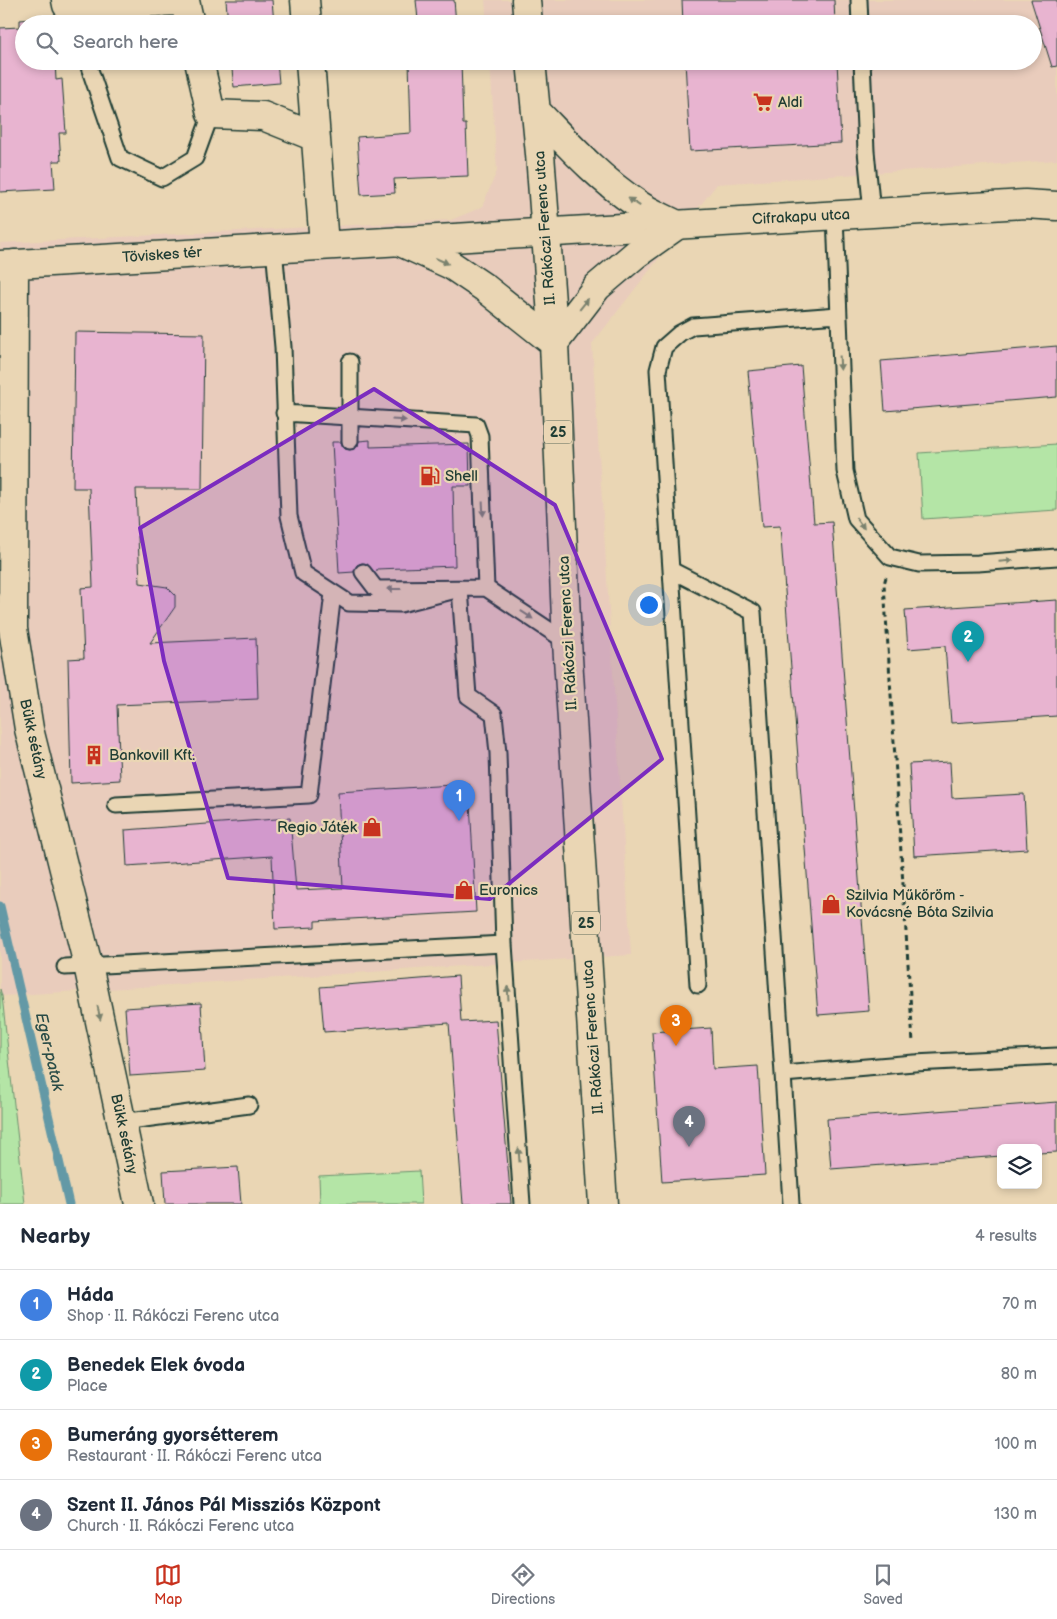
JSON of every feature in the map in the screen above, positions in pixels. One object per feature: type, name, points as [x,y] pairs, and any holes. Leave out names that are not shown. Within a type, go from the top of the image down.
[{"type":"street","points":[[305,0],[306,15]]},
{"type":"street","points":[[526,0],[527,15]]},
{"type":"street","points":[[69,9],[185,1],[188,15]]},
{"type":"street","points":[[201,70],[211,114],[263,116],[315,136]]},
{"type":"street","points":[[311,70],[324,245]]},
{"type":"street","name":"II. Rákóczi Ferenc utca","points":[[532,70],[554,343],[567,642],[603,1204]]},
{"type":"street","points":[[398,241],[451,265],[485,288],[554,343],[598,287],[630,258],[677,225],[637,204],[610,184],[536,111]]},
{"type":"street","name":"Cifrakapu utca","points":[[546,232],[1025,204],[1057,206]]},
{"type":"street","name":"Töviskes tér","points":[[7,264],[546,232]]},
{"type":"street","name":"Bükk sétány","points":[[7,264],[13,629],[29,729],[77,966],[122,1122],[139,1204]]},
{"type":"lane","points":[[859,0],[860,15]]},
{"type":"lane","points":[[89,70],[120,158],[162,178],[195,158],[211,114]]},
{"type":"lane","points":[[862,70],[866,151],[872,213]]},
{"type":"lane","points":[[835,215],[845,471],[856,519],[890,557],[919,564],[978,563],[1057,557]]},
{"type":"lane","points":[[274,248],[283,347],[289,516],[303,573],[348,604],[401,604],[460,589]]},
{"type":"lane","points":[[698,985],[658,370],[664,347],[694,326],[838,315]]},
{"type":"lane","points":[[350,362],[350,441]]},
{"type":"lane","points":[[284,413],[476,425],[480,436],[486,588]]},
{"type":"lane","points":[[671,570],[753,612],[791,1204]]},
{"type":"lane","points":[[363,572],[376,589],[486,588],[567,642]]},
{"type":"lane","points":[[460,589],[468,696],[494,714],[498,753],[504,944],[522,1204]]},
{"type":"lane","points":[[116,805],[309,795],[333,593]]},
{"type":"lane","points":[[77,966],[504,944]]},
{"type":"lane","points":[[783,1074],[914,1063],[1057,1056]]},
{"type":"lane","points":[[122,1122],[249,1105]]},
{"type":"path","points":[[890,557],[884,584],[914,1063]]},
{"type":"highlighted area","points":[[374,389],[555,505],[662,759],[490,899],[228,878],[164,661],[140,528]]},
{"type":"shaded area","points":[[485,0],[1057,0],[1057,160],[717,184],[592,344],[631,955],[2,996],[0,989],[0,243],[451,220],[482,207],[497,171],[491,70],[1042,70],[1042,15],[486,15]]},
{"type":"green space","points":[[1057,444],[1057,510],[923,519],[919,453]]},
{"type":"green space","points":[[0,989],[2,996],[25,1204],[0,1204]]},
{"type":"green space","points":[[419,1171],[421,1204],[320,1204],[319,1176]]},
{"type":"building","points":[[226,0],[272,0],[273,15],[227,15]]},
{"type":"building","points":[[416,0],[454,0],[455,15],[418,15]]},
{"type":"building","points":[[682,0],[834,0],[835,15],[683,15]]},
{"type":"building","points":[[1031,0],[1057,0],[1057,66],[1052,67],[1042,35],[1042,15],[1036,15]]},
{"type":"building","points":[[15,27],[15,70],[55,70],[56,80],[62,79],[66,133],[59,133],[61,161],[53,161],[55,189],[0,192],[0,28]]},
{"type":"building","points":[[232,70],[278,70],[279,83],[234,87]]},
{"type":"building","points":[[409,70],[461,70],[463,124],[466,124],[468,176],[394,179],[395,193],[361,195],[357,137],[411,133]]},
{"type":"building","name":"Aldi","points":[[686,70],[837,70],[841,143],[690,151]]},
{"type":"building","points":[[75,332],[204,334],[202,489],[136,489],[140,583],[167,587],[175,595],[175,607],[150,643],[256,638],[258,699],[117,705],[120,780],[71,783],[68,659],[84,658],[81,588],[93,587],[89,488],[73,488]]},
{"type":"building","points":[[1057,346],[1057,397],[885,411],[881,361]]},
{"type":"building","points":[[801,366],[814,523],[832,522],[869,1011],[818,1015],[780,526],[762,527],[748,371]]},
{"type":"building","points":[[370,440],[370,447],[469,444],[470,486],[453,486],[455,566],[377,569],[374,572],[367,564],[362,563],[357,565],[354,572],[339,573],[332,442],[341,442],[345,449],[350,450],[358,446],[359,441]]},
{"type":"building","points":[[1057,600],[1057,716],[951,723],[945,646],[908,649],[905,610]]},
{"type":"building","points":[[950,762],[952,798],[1024,794],[1027,849],[914,856],[909,764]]},
{"type":"building","points":[[469,784],[476,912],[315,921],[315,927],[275,929],[272,856],[127,866],[125,830],[290,818],[296,890],[343,888],[338,792]]},
{"type":"building","points":[[458,976],[461,1022],[496,1020],[511,1204],[463,1204],[449,1023],[324,1032],[320,987]]},
{"type":"building","points":[[201,1003],[205,1071],[130,1076],[125,1008]]},
{"type":"building","points":[[711,1028],[713,1069],[758,1066],[765,1175],[662,1182],[652,1032]]},
{"type":"building","points":[[1057,1102],[1057,1152],[1042,1153],[1042,1144],[997,1144],[997,1156],[831,1169],[827,1119]]},
{"type":"building","points":[[238,1167],[241,1204],[165,1204],[163,1171]]},
{"type":"waterway","name":"Eger-patak","points":[[0,906],[69,1204]]},
{"type":"place","name":"Aldi","points":[[763,102]]},
{"type":"place","name":"Shell","points":[[430,476]]},
{"type":"place","name":"Benedek Elek óvoda","points":[[968,662]]},
{"type":"place","name":"Bankovill Kft.","points":[[94,755]]},
{"type":"place","name":"Háda","points":[[459,821]]},
{"type":"place","name":"Regio Játék","points":[[372,827]]},
{"type":"place","name":"Euronics","points":[[464,890]]},
{"type":"place","name":"Szilvia Műköröm - Kovácsné Bóta Szilvia","points":[[831,904]]},
{"type":"place","name":"Bumeráng gyorsétterem","points":[[676,1046]]},
{"type":"place","name":"Szent II. János Pál Missziós Központ","points":[[689,1147]]}]
